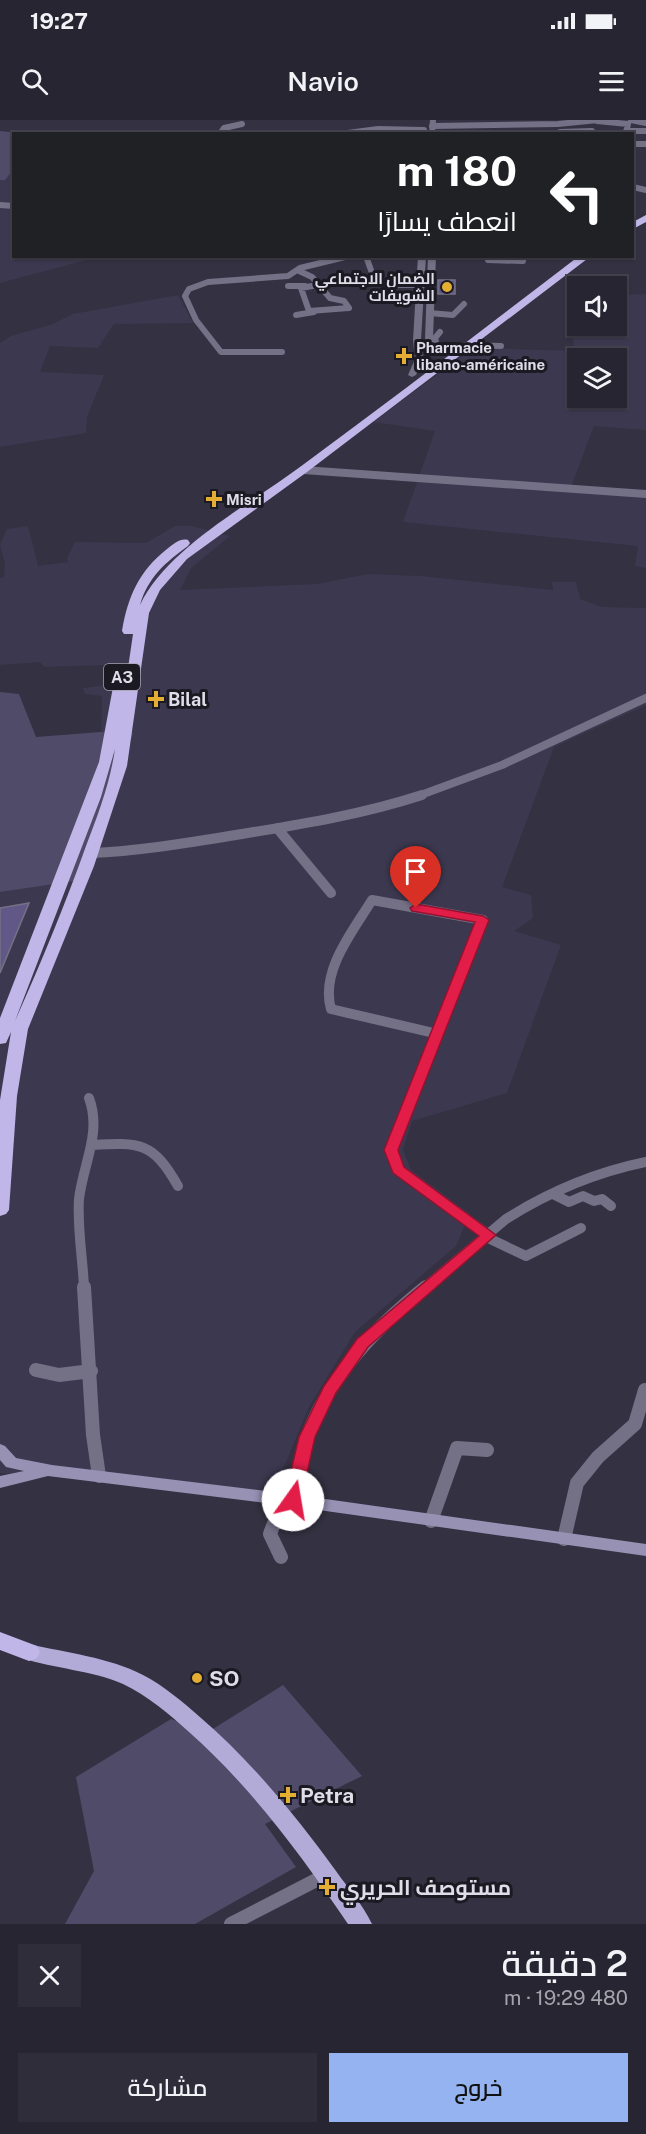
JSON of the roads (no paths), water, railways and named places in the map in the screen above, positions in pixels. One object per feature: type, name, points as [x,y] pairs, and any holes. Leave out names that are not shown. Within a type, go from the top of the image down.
[{"type":"highway","name":"A3","points":[[0,1210],[12,1062],[20,1029],[91,853],[120,766],[143,613],[150,596],[183,556],[303,470],[583,258]]},
{"type":"highway","name":"A3","points":[[0,1039],[87,816],[105,762],[121,688],[133,602],[142,581],[166,556],[337,432],[412,375],[442,348],[538,285],[563,272]]},
{"type":"highway","points":[[0,1641],[29,1652]]},
{"type":"highway","points":[[0,1654],[29,1652]]},
{"type":"main road","points":[[0,1450],[11,1463],[52,1471],[288,1500],[646,1550]]},
{"type":"main road","points":[[0,1482],[52,1471]]},
{"type":"main road","points":[[29,1652],[112,1672],[162,1697],[216,1742],[247,1772],[282,1814],[361,1924]]},
{"type":"street","points":[[357,132],[398,127],[424,132],[425,120]]},
{"type":"street","points":[[433,126],[459,126],[486,122],[589,123],[598,120],[628,124],[626,132],[646,131]]},
{"type":"street","points":[[633,121],[642,120]]},
{"type":"street","points":[[633,121],[646,123]]},
{"type":"street","points":[[589,123],[592,132]]},
{"type":"street","points":[[221,132],[224,128],[242,124]]},
{"type":"street","points":[[459,126],[460,132]]},
{"type":"street","points":[[282,352],[232,354],[221,352],[196,320],[185,296],[189,289],[208,282],[288,276],[296,267],[340,258]]},
{"type":"street","points":[[367,258],[372,273]]},
{"type":"street","points":[[412,375],[418,358],[422,258]]},
{"type":"street","points":[[432,258],[429,339],[442,348]]},
{"type":"street","points":[[488,260],[523,261],[523,258]]},
{"type":"street","points":[[296,267],[312,277],[330,298],[344,301],[349,308],[296,315]]},
{"type":"street","points":[[245,279],[249,288]]},
{"type":"street","points":[[288,286],[318,285]]},
{"type":"street","points":[[397,285],[422,285]]},
{"type":"street","points":[[305,286],[301,290],[309,311],[315,312]]},
{"type":"street","points":[[429,313],[453,315],[464,304]]},
{"type":"street","points":[[440,332],[435,338],[442,348]]},
{"type":"street","points":[[466,345],[501,346]]},
{"type":"street","points":[[303,470],[646,494]]},
{"type":"street","points":[[91,853],[145,850],[277,828],[385,805],[447,786],[542,747],[646,698]]},
{"type":"street","points":[[277,828],[331,893]]},
{"type":"street","points":[[438,1034],[331,1009],[326,1002],[326,993],[336,962],[372,900],[483,920],[438,1034],[391,1150],[398,1170],[487,1236],[526,1256],[581,1228]]},
{"type":"street","points":[[89,1098],[93,1105],[92,1145],[81,1184],[79,1201],[91,1371],[93,1435],[99,1476]]},
{"type":"street","points":[[92,1145],[138,1143],[149,1147],[170,1169],[178,1186]]},
{"type":"street","points":[[281,1557],[270,1534],[288,1500],[307,1437],[329,1390],[362,1343],[521,1209],[600,1175],[646,1162]]},
{"type":"street","points":[[555,1195],[568,1202],[583,1196],[594,1201],[602,1199],[611,1206]]},
{"type":"street","points":[[36,1370],[59,1374],[91,1371]]},
{"type":"street","points":[[564,1539],[577,1483],[598,1457],[635,1424],[645,1390]]},
{"type":"street","points":[[431,1521],[457,1448],[487,1450]]},
{"type":"street","points":[[231,1924],[327,1875]]},
{"type":"place","name":"الضمان الاجتماعي الشويفات","points":[[447,287]]},
{"type":"place","name":"Pharmacie libano-américaine","points":[[404,356]]},
{"type":"place","name":"Misri","points":[[214,499]]},
{"type":"place","name":"Bilal","points":[[156,699]]},
{"type":"place","name":"SO","points":[[197,1678]]},
{"type":"place","name":"Petra","points":[[288,1795]]},
{"type":"place","name":"مستوصف الحريري","points":[[327,1887]]}]
